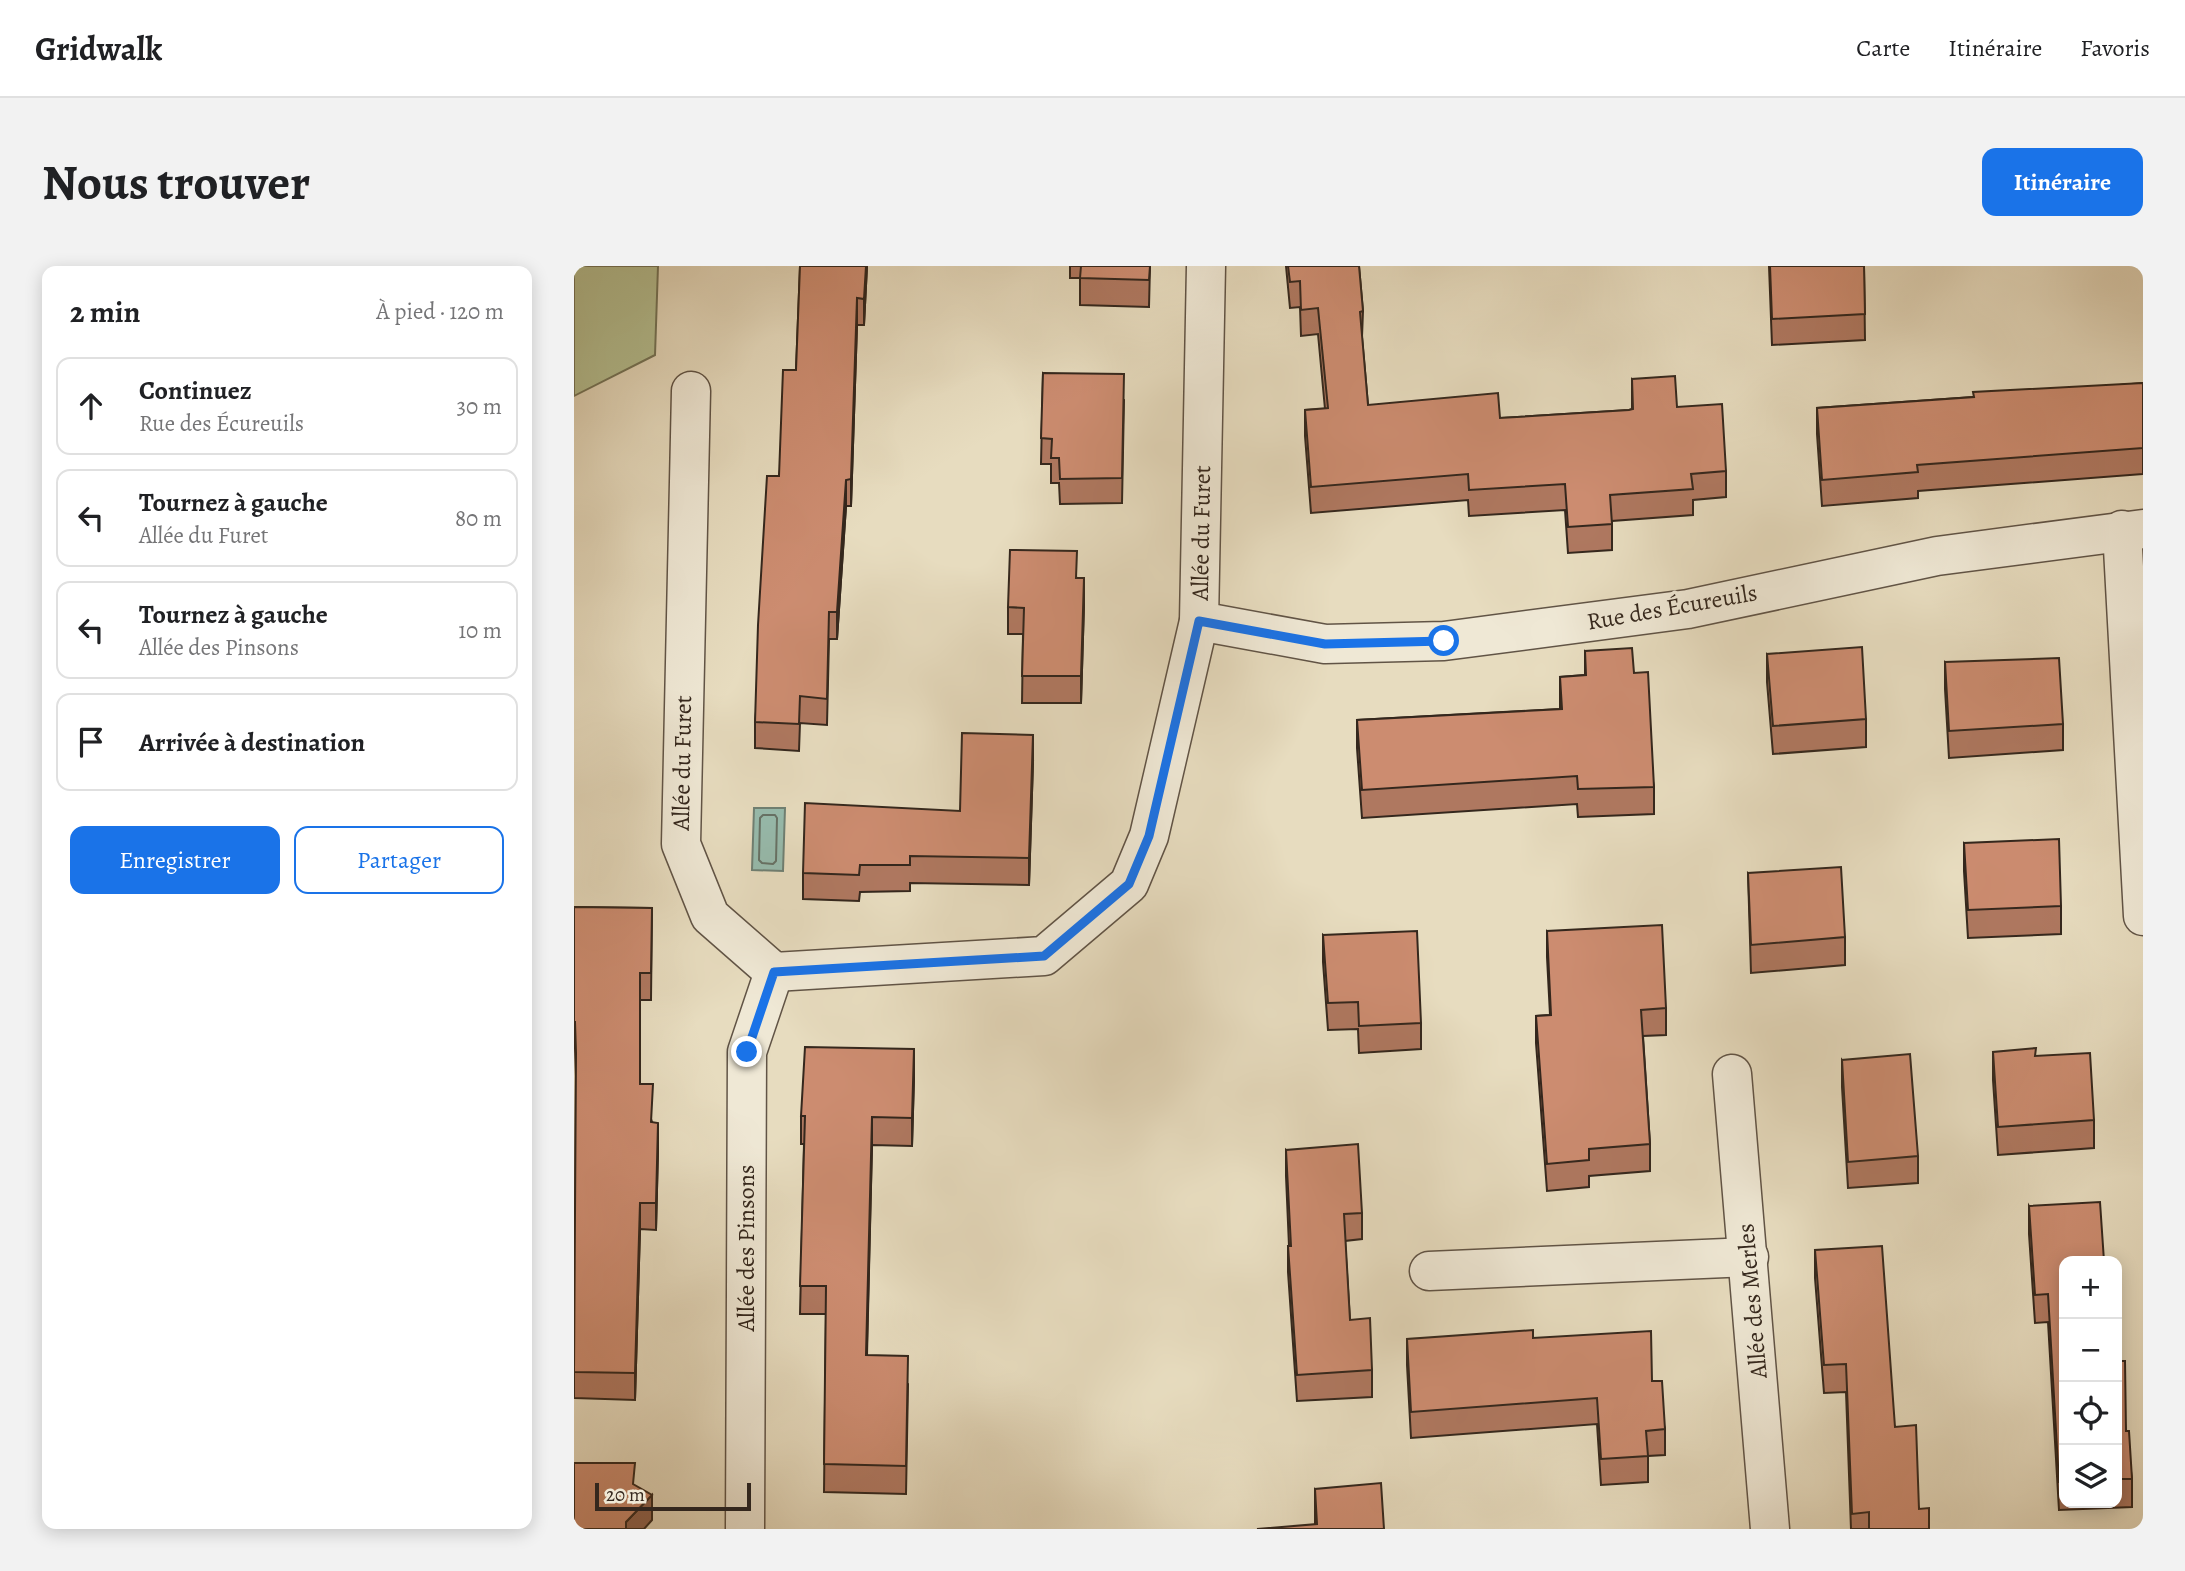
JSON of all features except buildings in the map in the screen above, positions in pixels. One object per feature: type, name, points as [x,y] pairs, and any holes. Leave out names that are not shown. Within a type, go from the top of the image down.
[{"type":"street","name":"Allée du Furet","points":[[691,391],[681,844],[710,916],[774,972],[1044,956],[1129,884],[1149,836],[1199,621],[1206,266]]},
{"type":"street","name":"Rue des Écureuils","points":[[1199,621],[1325,644],[1444,641],[1688,609],[1937,556],[2132,529]]},
{"type":"street","points":[[2132,529],[2143,916]]},
{"type":"street","name":"Allée des Pinsons","points":[[746,1529],[747,1052],[774,972]]},
{"type":"street","name":"Allée des Merles","points":[[1732,1074],[1770,1529]]},
{"type":"street","points":[[1429,1270],[1749,1257]]},
{"type":"shaded area","points":[[574,266],[658,266],[655,355],[574,396]]},
{"type":"water","points":[[754,808],[785,808],[783,871],[752,870]]},
{"type":"route","points":[[747,1052],[774,972],[1044,956],[1129,884],[1149,836],[1199,621],[1325,644],[1444,641]]}]
